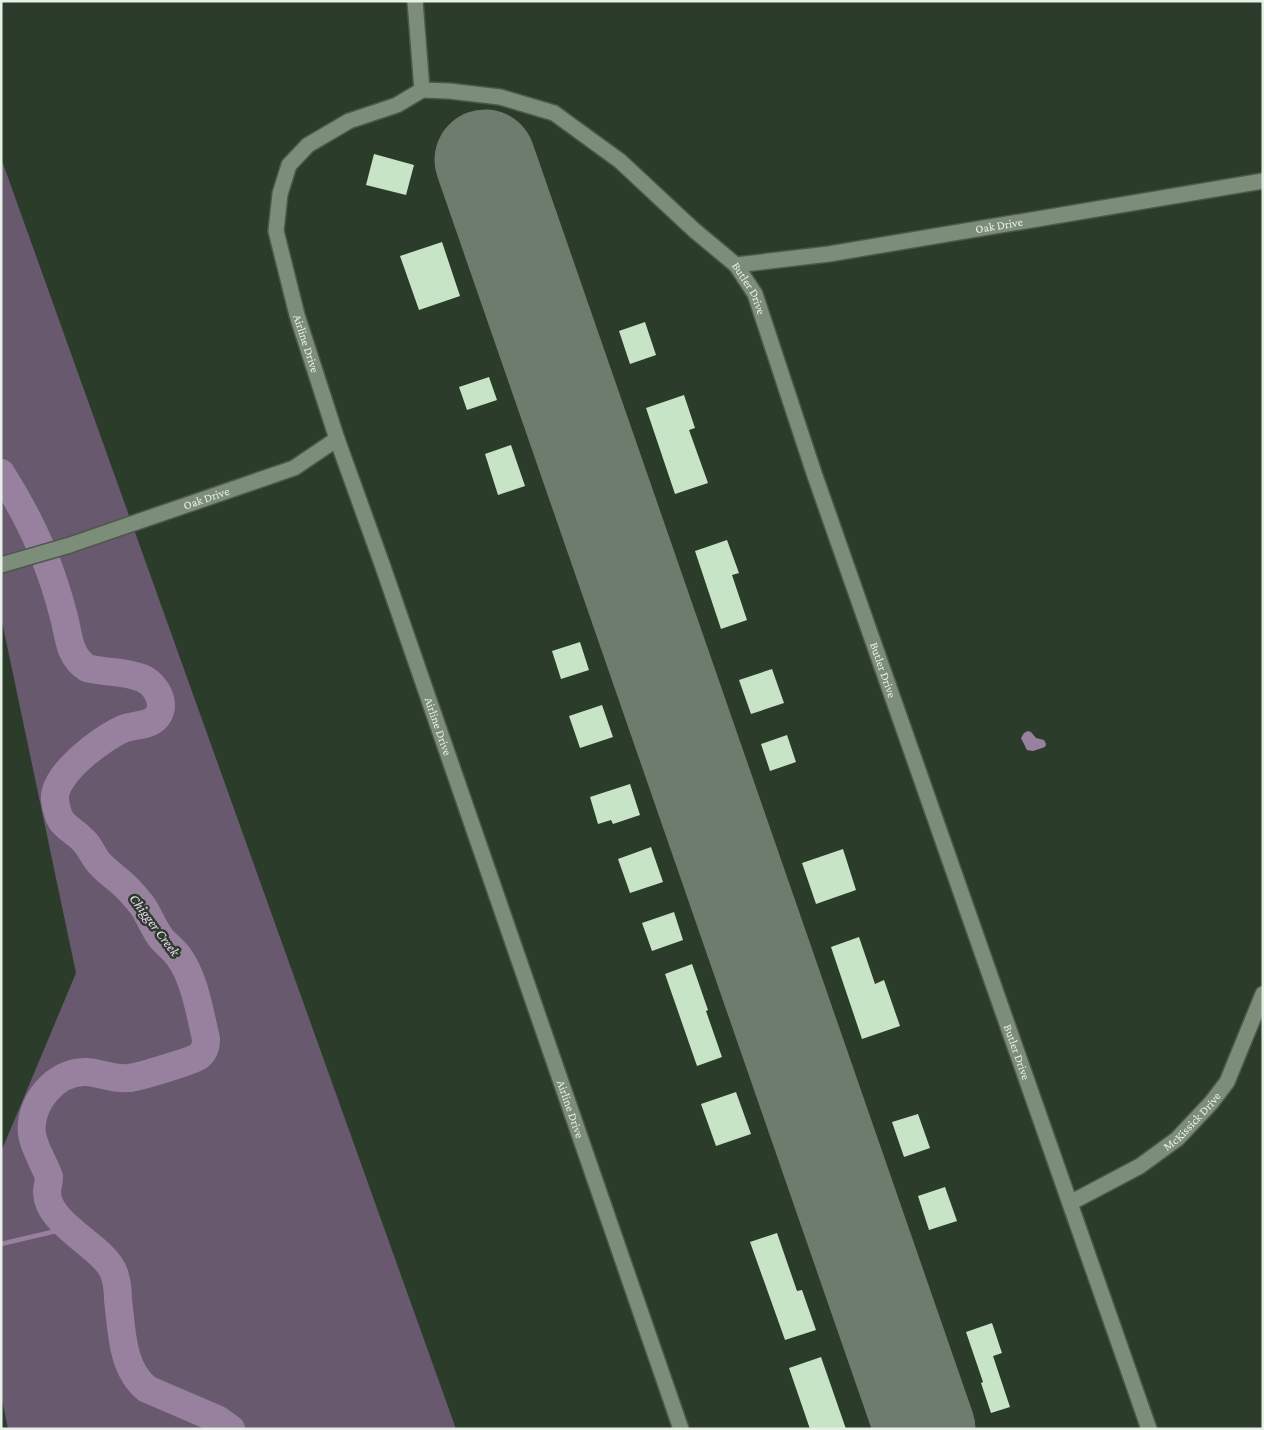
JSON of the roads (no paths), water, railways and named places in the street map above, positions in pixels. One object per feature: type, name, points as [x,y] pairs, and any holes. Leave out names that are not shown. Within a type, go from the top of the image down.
[{"type":"street","points":[[415,1],[422,90]]},
{"type":"street","name":"Butler Drive","points":[[422,90],[500,97],[554,113],[620,161],[694,230],[736,265],[755,294],[814,472],[1149,1429]]},
{"type":"street","name":"Airline Drive","points":[[422,90],[397,105],[348,121],[308,145],[289,165],[280,194],[276,231],[292,298],[337,440],[385,573],[681,1429]]},
{"type":"street","name":"Oak Drive","points":[[736,265],[829,254],[1263,181]]},
{"type":"street","name":"Oak Drive","points":[[9,563],[70,545],[294,468],[337,440]]},
{"type":"street","name":"McKissick Drive","points":[[1070,1203],[1140,1166],[1177,1139],[1211,1103],[1227,1082],[1263,994]]},
{"type":"waterway","name":"Chigger Creek","points":[[1,473],[22,509],[47,562],[60,601],[69,641],[77,659],[87,668],[129,674],[142,678],[152,685],[159,696],[161,708],[155,719],[148,723],[123,729],[91,749],[80,758],[61,780],[56,790],[55,800],[59,816],[65,825],[84,841],[99,863],[127,887],[144,908],[161,938],[175,952],[185,966],[193,986],[206,1039],[204,1049],[199,1056],[143,1075],[124,1078],[87,1072],[65,1077],[46,1091],[39,1101],[32,1123],[33,1139],[49,1177],[47,1192],[49,1204],[56,1215],[108,1263],[114,1273],[124,1348],[127,1360],[138,1380],[147,1389],[217,1419],[231,1429]]},
{"type":"waterway","points":[[1,1244],[69,1228]]}]
